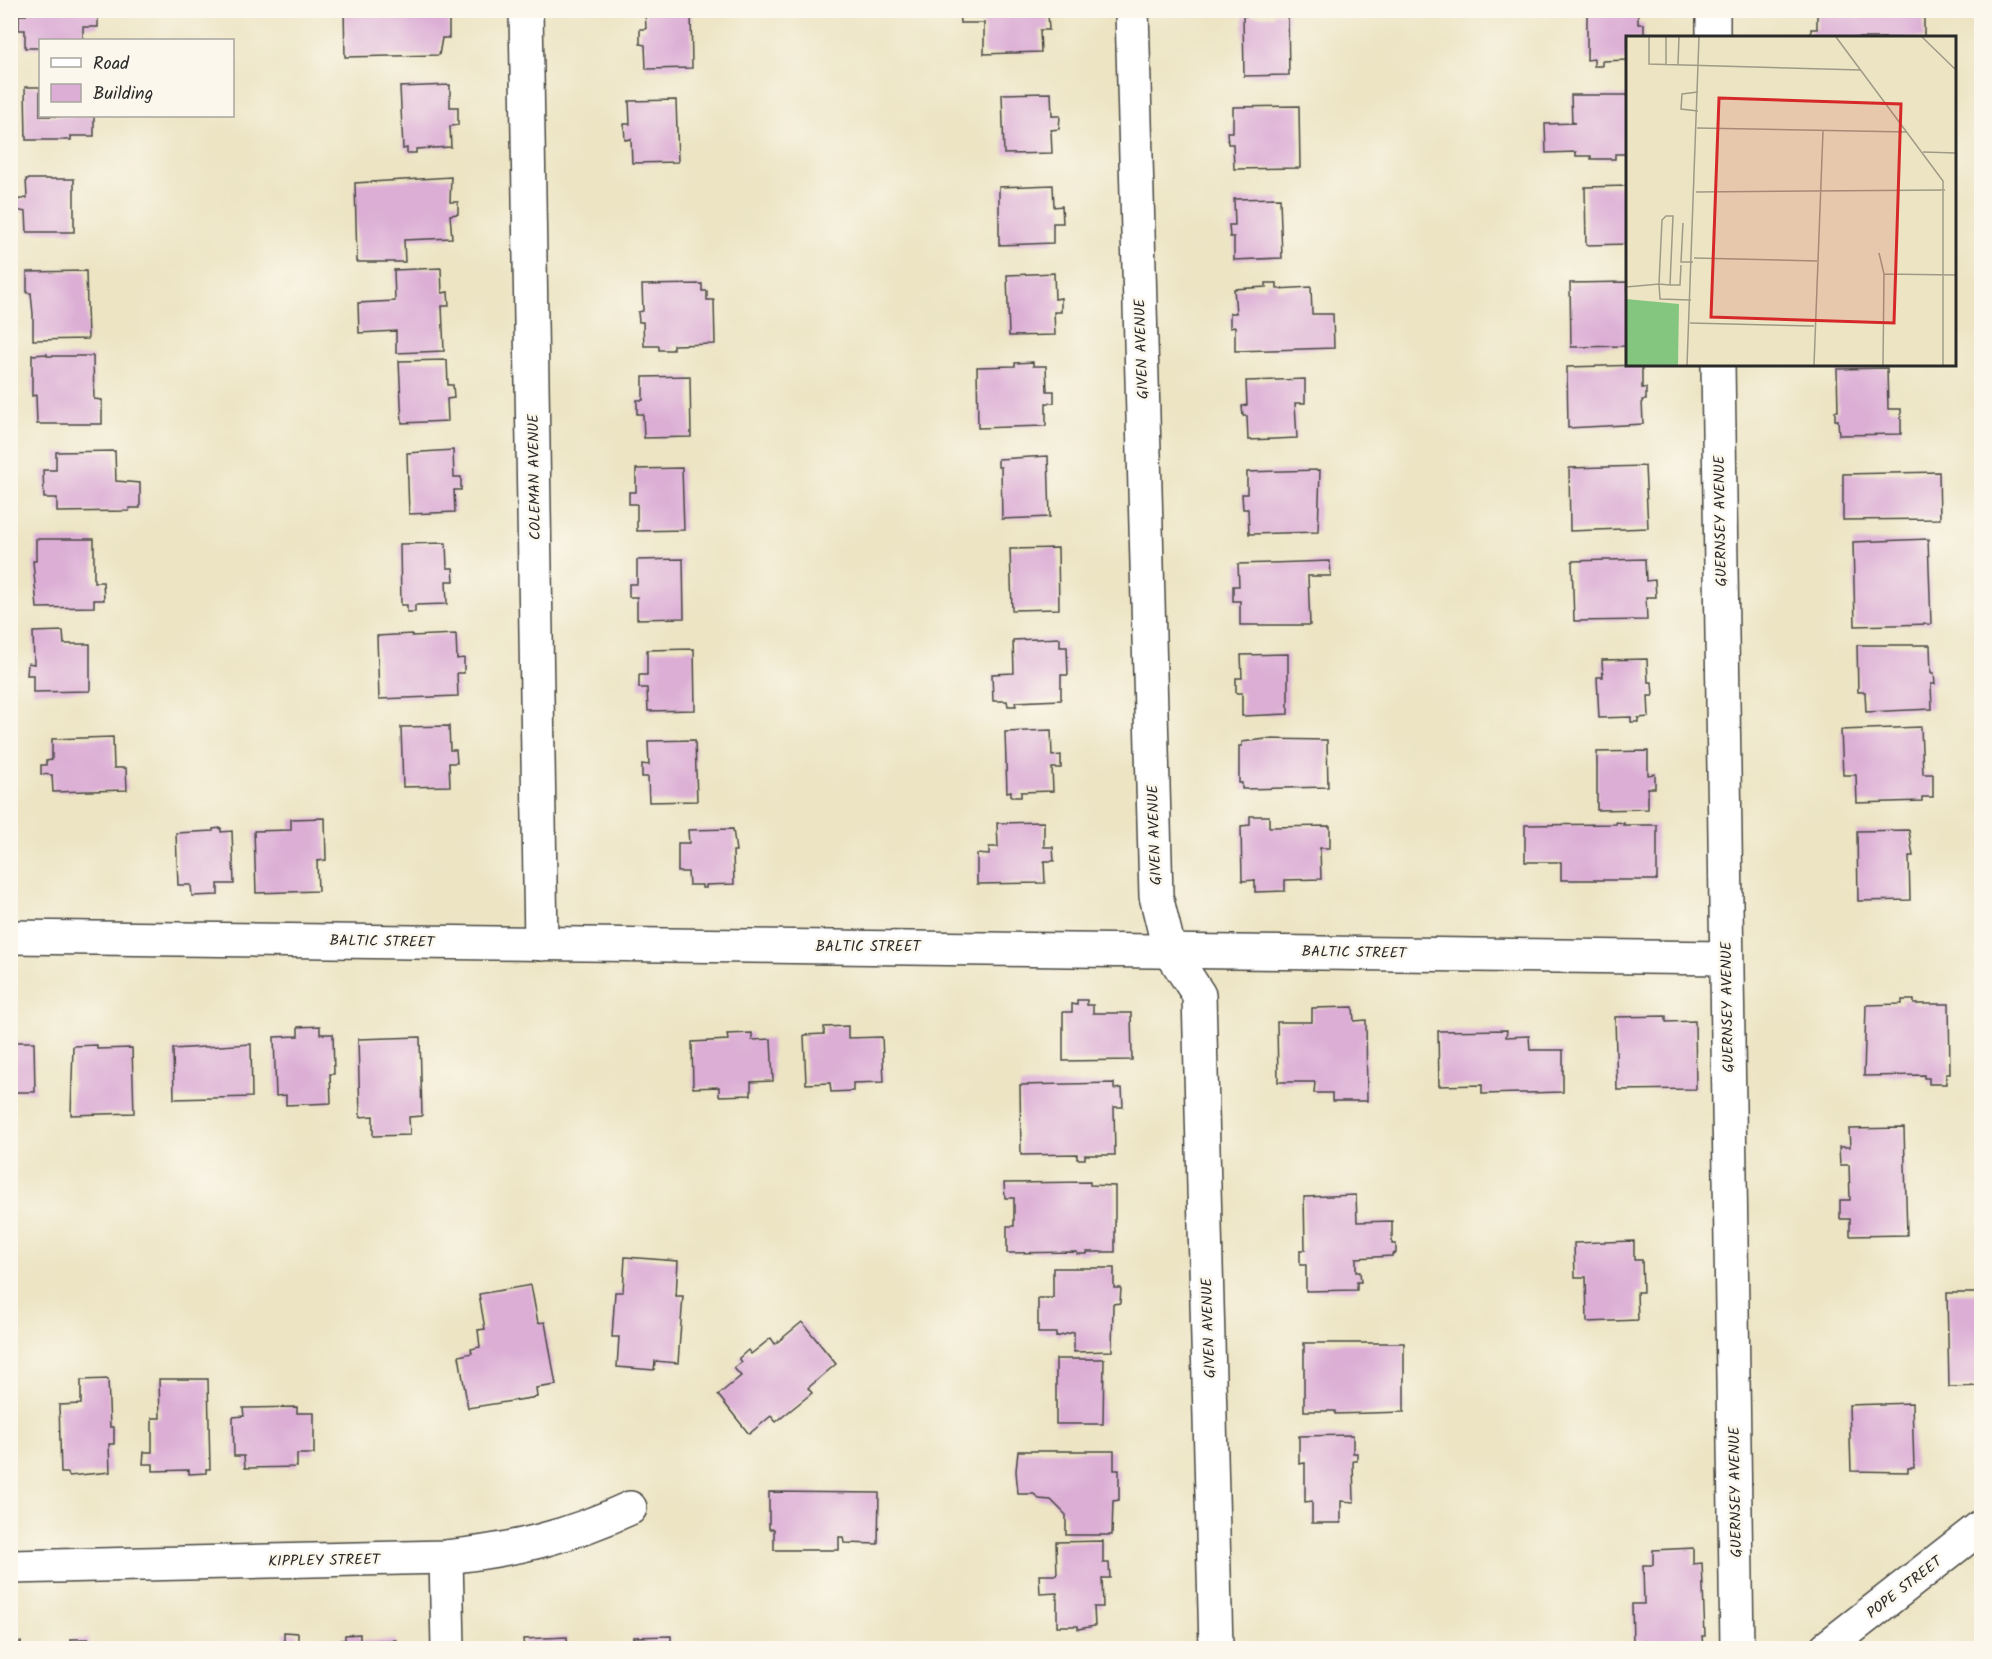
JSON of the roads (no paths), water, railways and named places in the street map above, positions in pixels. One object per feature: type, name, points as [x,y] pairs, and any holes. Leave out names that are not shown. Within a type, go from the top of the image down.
[{"type":"street","name":"COLEMAN AVENUE","points":[[526,10],[541,944]]},
{"type":"street","name":"GIVEN AVENUE","points":[[1132,10],[1156,896],[1169,949],[1199,995],[1216,1648]]},
{"type":"street","points":[[1713,10],[1713,36]]},
{"type":"street","name":"GUERNSEY AVENUE","points":[[1718,366],[1737,1648]]},
{"type":"street","name":"BALTIC STREET","points":[[10,937],[1169,949],[1726,958]]},
{"type":"street","name":"KIPPLEY STREET","points":[[10,1567],[446,1557],[494,1552],[543,1542],[587,1528],[630,1508]]},
{"type":"street","name":"POPE STREET","points":[[1826,1648],[1982,1526]]},
{"type":"street","points":[[446,1557],[448,1648]]}]
